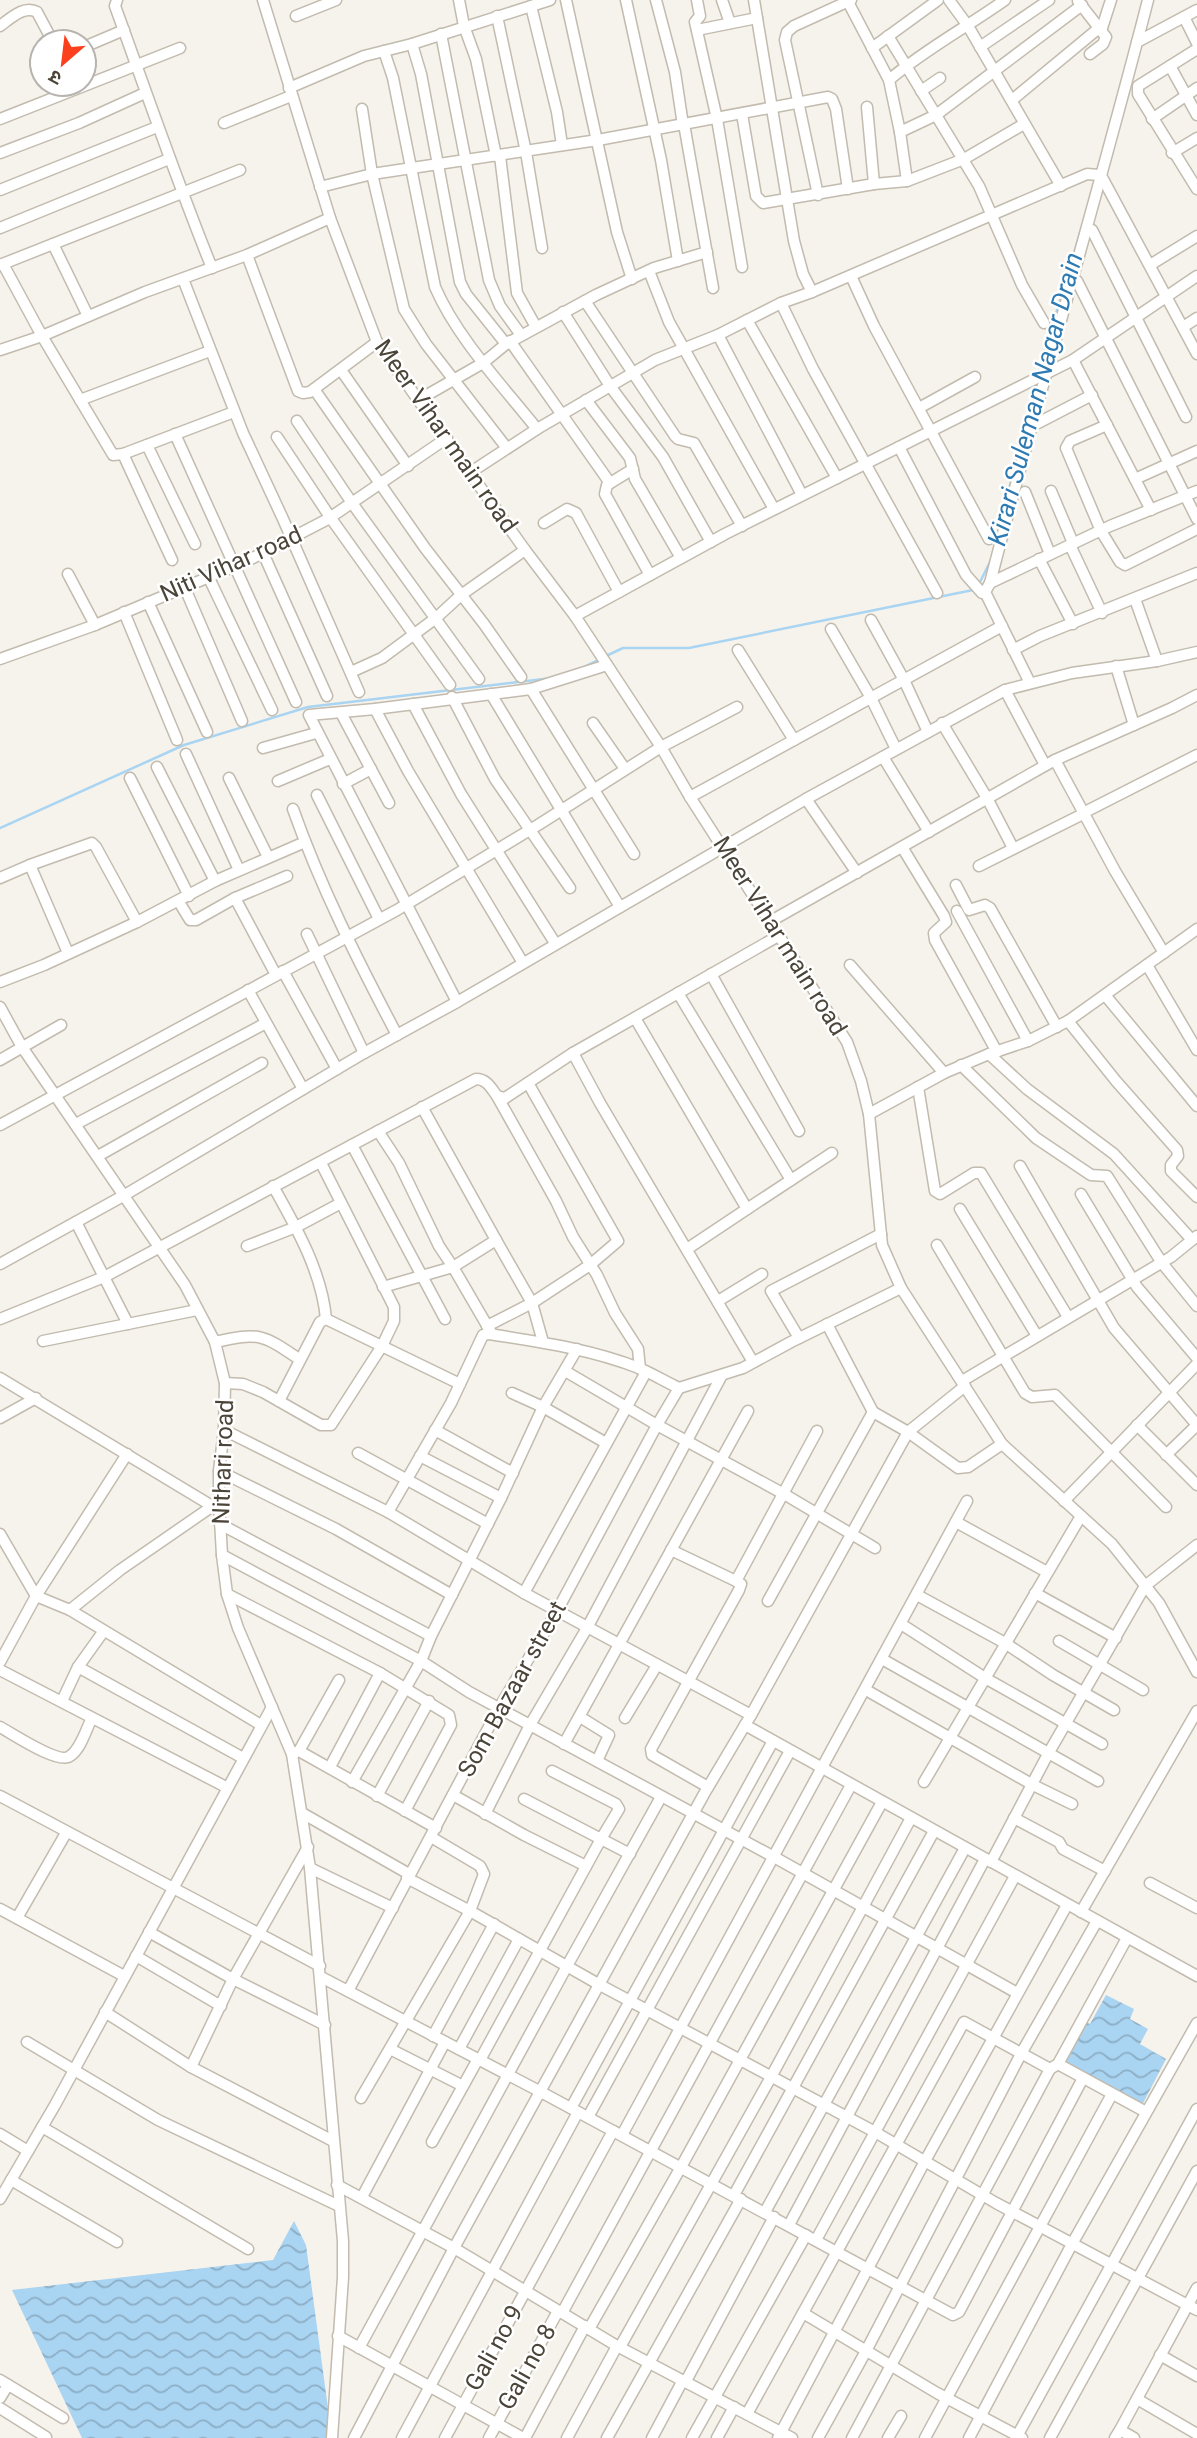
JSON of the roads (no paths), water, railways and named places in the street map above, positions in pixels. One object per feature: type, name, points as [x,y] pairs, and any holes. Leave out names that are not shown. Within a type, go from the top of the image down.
[{"type":"street","points":[[117,0],[115,6],[135,66],[212,268]]},
{"type":"street","name":"Meer Vihar main road","points":[[263,0],[330,218],[377,342],[575,616],[847,1042],[869,1114],[882,1245],[901,1288],[1002,1444],[1112,1544],[1159,1603],[1193,1652],[1197,1672]]},
{"type":"street","points":[[296,16],[337,0]]},
{"type":"street","points":[[459,0],[498,156],[517,293],[536,327]]},
{"type":"street","points":[[224,123],[364,56],[412,44],[550,0]]},
{"type":"street","points":[[566,0],[617,233],[632,279]]},
{"type":"street","points":[[626,0],[678,261]]},
{"type":"street","points":[[656,0],[676,72],[713,288]]},
{"type":"street","points":[[697,0],[700,16],[695,22],[717,119],[743,267]]},
{"type":"street","points":[[722,0],[730,23]]},
{"type":"street","points":[[754,0],[794,242],[803,274],[812,292]]},
{"type":"street","points":[[818,195],[785,40],[794,26],[849,0],[889,80],[900,132],[906,181]]},
{"type":"street","points":[[872,48],[938,0]]},
{"type":"street","points":[[949,0],[968,26],[1061,186]]},
{"type":"street","points":[[889,80],[906,65],[1004,0]]},
{"type":"street","points":[[980,47],[1049,0]]},
{"type":"street","points":[[1012,100],[1100,30],[1111,0]]},
{"type":"street","points":[[1030,683],[985,592],[990,583],[1039,377],[1148,0]]},
{"type":"street","points":[[900,132],[936,115],[995,72],[1079,3],[1106,40],[1090,54]]},
{"type":"street","points":[[531,6],[557,112],[562,145]]},
{"type":"street","points":[[0,26],[25,10],[33,9],[45,28]]},
{"type":"street","points":[[1137,42],[1197,10]]},
{"type":"street","points":[[497,16],[526,152],[542,248]]},
{"type":"street","points":[[1184,17],[1197,43]]},
{"type":"street","points":[[697,30],[757,18]]},
{"type":"street","points":[[98,41],[124,30]]},
{"type":"street","points":[[441,34],[489,280],[500,306],[521,335]]},
{"type":"street","points":[[888,36],[964,159],[993,215],[1022,285],[1044,323]]},
{"type":"street","points":[[412,44],[421,74],[460,282],[466,295],[508,342],[610,483]]},
{"type":"street","points":[[0,119],[180,48]]},
{"type":"street","points":[[1197,49],[1137,89],[1172,153],[1197,190]]},
{"type":"street","points":[[384,51],[393,78],[435,287],[443,304],[484,363],[537,429]]},
{"type":"street","points":[[1170,66],[1197,115]]},
{"type":"street","points":[[921,91],[940,78]]},
{"type":"street","points":[[1152,119],[1197,88]]},
{"type":"street","points":[[0,153],[79,123],[145,93]]},
{"type":"street","points":[[320,187],[372,174],[598,140],[828,97],[832,99],[848,189]]},
{"type":"street","points":[[867,107],[874,184]]},
{"type":"street","points":[[362,109],[372,174],[404,309],[426,344],[506,447]]},
{"type":"street","points":[[742,114],[758,201],[762,203],[906,181],[964,159],[1024,124]]},
{"type":"street","points":[[0,190],[157,127]]},
{"type":"street","points":[[1172,153],[1197,138]]},
{"type":"street","points":[[0,228],[169,159]]},
{"type":"street","points":[[234,412],[113,456],[2,264],[240,170]]},
{"type":"street","points":[[471,472],[506,447],[655,360],[718,335],[781,303],[1061,186],[1097,175]]},
{"type":"street","points":[[1097,175],[1196,350]]},
{"type":"street","points":[[0,350],[42,337],[88,316],[247,255],[330,218]]},
{"type":"street","points":[[1091,230],[1186,417]]},
{"type":"street","points":[[1150,265],[1197,236]]},
{"type":"street","points":[[53,244],[88,316]]},
{"type":"street","points":[[420,399],[484,363],[508,342],[563,312],[649,271],[708,253]]},
{"type":"street","points":[[247,255],[294,386],[303,393],[314,389],[377,342]]},
{"type":"street","points":[[649,271],[668,322],[774,509]]},
{"type":"street","points":[[851,276],[874,326],[989,538]]},
{"type":"street","points":[[575,616],[774,509],[1073,360],[1197,276]]},
{"type":"street","points":[[183,279],[234,412],[359,692]]},
{"type":"street","points":[[1077,281],[1197,519]]},
{"type":"street","points":[[585,301],[675,436],[694,443],[741,526]]},
{"type":"street","points":[[781,303],[813,369],[937,593]]},
{"type":"street","points":[[563,312],[610,386],[663,457],[711,542]]},
{"type":"street","points":[[1183,327],[1197,318]]},
{"type":"street","points":[[747,320],[836,478]]},
{"type":"street","points":[[718,335],[803,495]]},
{"type":"street","points":[[80,400],[210,351]]},
{"type":"street","points":[[1073,360],[1151,510]]},
{"type":"street","points":[[341,370],[408,466]]},
{"type":"street","points":[[919,408],[975,377]]},
{"type":"street","points":[[314,389],[425,548],[521,677]]},
{"type":"street","points":[[1038,423],[1092,395]]},
{"type":"street","points":[[586,400],[630,458],[635,479],[681,558]]},
{"type":"street","points":[[297,421],[352,503],[479,679]]},
{"type":"street","points":[[1107,425],[1066,444],[1101,531],[1120,562],[1125,565],[1197,529]]},
{"type":"street","points":[[175,434],[296,702]]},
{"type":"street","points":[[277,437],[330,517],[450,685]]},
{"type":"street","name":"Niti Vihar road","points":[[0,659],[95,625],[263,553],[330,517],[447,439]]},
{"type":"street","points":[[147,445],[195,544]]},
{"type":"street","points":[[899,447],[938,523],[977,589]]},
{"type":"street","points":[[1135,479],[1197,451]]},
{"type":"street","points":[[123,454],[172,559]]},
{"type":"street","points":[[633,469],[610,483],[605,494],[650,575]]},
{"type":"street","points":[[1051,491],[1102,613]]},
{"type":"street","points":[[990,583],[1044,556],[1197,491]]},
{"type":"street","points":[[1025,492],[1044,556],[1073,624]]},
{"type":"street","points":[[544,523],[566,509],[576,513],[619,592]]},
{"type":"street","points":[[351,672],[382,658],[436,618],[461,595],[525,550]]},
{"type":"street","points":[[263,553],[327,696]]},
{"type":"street","points":[[1013,650],[1040,636],[1197,573]]},
{"type":"street","points":[[68,574],[95,625]]},
{"type":"street","points":[[208,576],[272,710]]},
{"type":"street","points":[[184,586],[242,721]]},
{"type":"street","points":[[1135,599],[1157,661]]},
{"type":"street","points":[[148,602],[207,732]]},
{"type":"street","points":[[124,612],[177,740]]},
{"type":"street","points":[[871,620],[904,680],[928,732]]},
{"type":"street","points":[[690,797],[1002,626]]},
{"type":"street","points":[[831,629],[871,698],[896,749]]},
{"type":"street","points":[[738,650],[794,740]]},
{"type":"street","points":[[0,1264],[123,1196],[364,1053],[457,1002],[806,799],[1005,690],[1197,652]]},
{"type":"street","points":[[457,1002],[309,715],[531,689],[604,660]]},
{"type":"street","points":[[1116,666],[1134,725]]},
{"type":"street","points":[[531,689],[634,854]]},
{"type":"street","points":[[1005,690],[1085,813],[1115,871],[1164,953]]},
{"type":"street","points":[[491,694],[620,907]]},
{"type":"street","points":[[771,921],[1050,762],[1197,695]]},
{"type":"street","points":[[452,697],[490,771],[569,888]]},
{"type":"street","points":[[413,704],[461,794],[555,943]]},
{"type":"street","points":[[0,1125],[405,905],[531,830],[661,747],[737,707]]},
{"type":"street","points":[[375,709],[408,771],[523,963]]},
{"type":"street","points":[[341,713],[389,803]]},
{"type":"street","points":[[593,723],[625,769]]},
{"type":"street","points":[[942,723],[1013,848]]},
{"type":"street","points":[[263,748],[316,733]]},
{"type":"street","points":[[186,754],[239,870]]},
{"type":"street","points":[[979,866],[1197,755]]},
{"type":"street","points":[[883,757],[929,832]]},
{"type":"street","points":[[278,781],[330,759]]},
{"type":"street","points":[[157,766],[215,881]]},
{"type":"street","points":[[343,784],[371,769]]},
{"type":"street","points":[[130,778],[189,896]]},
{"type":"street","points":[[229,778],[268,857]]},
{"type":"street","points":[[317,795],[379,919]]},
{"type":"street","points":[[806,799],[857,873]]},
{"type":"street","points":[[293,809],[346,937],[397,1035]]},
{"type":"street","points":[[0,982],[137,922],[215,881],[305,842]]},
{"type":"street","points":[[0,878],[92,843],[137,922]]},
{"type":"street","points":[[354,2438],[454,2248],[693,1814],[908,1432],[964,1384],[1004,1356],[1162,1263],[1195,1238],[1114,1154],[1027,1089],[993,1053],[935,940],[934,933],[946,922],[944,916],[902,847]]},
{"type":"street","points":[[30,865],[68,953]]},
{"type":"street","points":[[179,902],[190,920],[196,920],[235,898],[287,876]]},
{"type":"street","points":[[956,885],[969,910],[985,905],[990,908],[1057,1027]]},
{"type":"street","points":[[235,898],[337,1069]]},
{"type":"street","points":[[957,911],[1028,1041]]},
{"type":"street","points":[[869,1114],[944,1073],[1028,1041],[1068,1021],[1197,929]]},
{"type":"street","points":[[307,934],[364,1053]]},
{"type":"street","points":[[497,1096],[505,1098],[573,1053],[780,935]]},
{"type":"street","points":[[850,965],[944,1073]]},
{"type":"street","points":[[1147,965],[1197,1050]]},
{"type":"street","points":[[712,974],[799,1130]]},
{"type":"street","points":[[248,990],[303,1089]]},
{"type":"street","points":[[678,993],[791,1180]]},
{"type":"street","points":[[1105,995],[1197,1107]]},
{"type":"street","name":"Nithari road","points":[[0,1007],[22,1047],[185,1285],[215,1342],[225,1383],[224,1430],[215,1504],[220,1524],[227,1594],[238,1628],[272,1707],[296,1753],[310,1868],[343,2241],[332,2438]]},
{"type":"street","points":[[635,1017],[747,1209]]},
{"type":"street","points":[[1068,1021],[1177,1150],[1178,1156],[1171,1165],[1171,1171],[1197,1197]]},
{"type":"street","points":[[76,1124],[266,1023]]},
{"type":"street","points":[[0,1060],[61,1024]]},
{"type":"street","points":[[573,1053],[753,1362]]},
{"type":"street","points":[[97,1156],[262,1063]]},
{"type":"street","points":[[961,1066],[1036,1138],[1091,1175],[1107,1176],[1162,1263],[1197,1306]]},
{"type":"street","points":[[0,1319],[104,1278],[422,1107],[476,1079],[482,1079],[497,1096],[615,1313],[638,1349],[643,1370],[628,1406],[524,1593]]},
{"type":"street","points":[[388,1512],[460,1384],[479,1339],[590,1265],[616,1243],[617,1237],[528,1083]]},
{"type":"street","points":[[918,1087],[935,1191],[940,1194],[974,1173],[981,1173],[1068,1317]]},
{"type":"street","points":[[422,1107],[532,1303],[543,1342]]},
{"type":"street","points":[[378,1131],[399,1163],[439,1246],[489,1330],[577,1349],[643,1370],[679,1388],[753,1362],[901,1288]]},
{"type":"street","points":[[352,1145],[445,1319]]},
{"type":"street","points":[[687,1249],[832,1153]]},
{"type":"street","points":[[225,1383],[250,1386],[321,1425],[331,1425],[382,1346],[396,1314],[321,1163]]},
{"type":"street","points":[[1020,1166],[1114,1328],[1197,1426],[1166,1454]]},
{"type":"street","points":[[273,1186],[296,1227],[321,1288],[326,1319]]},
{"type":"street","points":[[1064,1501],[1197,1361],[1132,1279],[1081,1194]]},
{"type":"street","points":[[247,1246],[296,1227],[341,1203]]},
{"type":"street","points":[[960,1209],[1037,1336]]},
{"type":"street","points":[[76,1222],[128,1324]]},
{"type":"street","points":[[799,1338],[771,1291],[881,1234]]},
{"type":"street","points":[[383,1287],[453,1267],[496,1240]]},
{"type":"street","points":[[937,1245],[1027,1395],[1055,1395],[1166,1507]]},
{"type":"street","points":[[718,1301],[762,1274]]},
{"type":"street","points":[[43,1342],[197,1310]]},
{"type":"street","points":[[326,1319],[460,1384]]},
{"type":"street","points":[[279,1401],[320,1322],[326,1319]]},
{"type":"street","points":[[827,1324],[873,1412],[908,1432],[958,1468],[968,1467],[1002,1444]]},
{"type":"street","points":[[215,1342],[247,1335],[263,1337],[299,1359]]},
{"type":"street","points":[[352,1782],[407,1688],[543,1407],[577,1349]]},
{"type":"street","points":[[565,1371],[876,1548]]},
{"type":"street","points":[[485,1814],[530,1725],[587,1628],[722,1375]]},
{"type":"street","points":[[0,1378],[215,1504],[120,1570],[70,1611]]},
{"type":"street","name":"Som Bazaar street","points":[[348,1992],[499,1708],[557,1611],[679,1388]]},
{"type":"street","points":[[512,1392],[606,1443]]},
{"type":"street","points":[[0,1418],[36,1398]]},
{"type":"street","points":[[564,1744],[748,1411]]},
{"type":"street","points":[[768,1601],[873,1412]]},
{"type":"street","points":[[1137,1425],[1197,1485]]},
{"type":"street","points":[[224,1430],[388,1512],[524,1593],[751,1715]]},
{"type":"street","points":[[435,1430],[513,1473]]},
{"type":"street","points":[[736,1581],[817,1431]]},
{"type":"street","points":[[358,1453],[488,1524]]},
{"type":"street","points":[[0,1662],[36,1596],[127,1454]]},
{"type":"street","points":[[420,1456],[501,1498]]},
{"type":"street","points":[[219,1471],[336,1529],[452,1595]]},
{"type":"street","name":"Gali no 9","points":[[445,2438],[525,2291],[680,2028],[967,1501]]},
{"type":"street","points":[[924,1782],[1080,1516]]},
{"type":"street","points":[[956,1522],[1047,1572]]},
{"type":"street","points":[[220,1524],[431,1636]]},
{"type":"street","points":[[0,1534],[36,1596],[70,1611],[261,1725]]},
{"type":"street","points":[[789,2225],[988,1861],[1145,1586],[1197,1545]]},
{"type":"street","points":[[671,1550],[741,1584],[650,1752],[708,1787]]},
{"type":"street","points":[[222,1555],[421,1661],[499,1708],[1017,1993]]},
{"type":"street","points":[[1035,1593],[1116,1638]]},
{"type":"street","points":[[227,1594],[380,1673],[449,1715],[451,1725],[405,1811]]},
{"type":"street","points":[[917,1595],[1005,1643],[1114,1710]]},
{"type":"street","points":[[901,1624],[985,1678],[1102,1744]]},
{"type":"street","points":[[62,1701],[78,1667],[103,1632]]},
{"type":"street","points":[[1059,1641],[1143,1690]]},
{"type":"street","points":[[882,1659],[1098,1781]]},
{"type":"street","points":[[625,1718],[657,1665]]},
{"type":"street","points":[[78,1667],[243,1758]]},
{"type":"street","points":[[0,1670],[226,1787]]},
{"type":"street","points":[[330,1767],[380,1673]]},
{"type":"street","points":[[339,1680],[296,1753],[330,1767],[405,1811],[482,1869],[484,1874],[470,1911],[362,2098]]},
{"type":"street","points":[[866,1690],[1032,1785],[1072,1804]]},
{"type":"street","points":[[377,1796],[429,1701]]},
{"type":"street","points":[[0,2199],[272,1707]]},
{"type":"street","points":[[1081,1912],[1197,1710]]},
{"type":"street","points":[[580,1717],[609,1735],[597,1761]]},
{"type":"street","points":[[0,1727],[63,1759],[69,1758],[75,1751],[92,1718]]},
{"type":"street","points":[[745,1725],[1197,1976]]},
{"type":"street","points":[[402,2438],[579,2112],[630,2001],[773,1741]]},
{"type":"street","points":[[579,2112],[647,2010],[790,1751]]},
{"type":"street","points":[[432,2142],[620,1808],[552,1771]]},
{"type":"street","name":"Gali no 8","points":[[489,2438],[851,1785]]},
{"type":"street","points":[[453,1795],[586,1866]]},
{"type":"street","points":[[0,1796],[259,1933],[348,1992],[579,2112],[950,2314],[959,2312],[1083,2078]]},
{"type":"street","points":[[359,2348],[566,1966],[662,1797]]},
{"type":"street","points":[[524,1799],[630,1854]]},
{"type":"street","points":[[338,2336],[524,2438],[681,2167],[882,1802]]},
{"type":"street","points":[[302,1813],[600,1985],[875,2132],[1072,2245],[1192,2307]]},
{"type":"street","points":[[567,2438],[771,2077],[911,1818]]},
{"type":"street","points":[[1014,1818],[1059,1842],[1063,1849],[1105,1871]]},
{"type":"street","points":[[607,2438],[793,2088],[934,1831]]},
{"type":"street","points":[[17,1918],[66,1833]]},
{"type":"street","points":[[191,2067],[233,1979],[307,1847]]},
{"type":"street","points":[[652,2438],[825,2105],[965,1848]]},
{"type":"street","points":[[310,1868],[393,1908]]},
{"type":"street","points":[[692,2438],[714,2396],[875,2132],[1015,1876]]},
{"type":"street","points":[[1150,1883],[1197,1908]]},
{"type":"street","points":[[337,2185],[454,2248],[587,2328],[784,2436],[867,2269],[1067,1905]]},
{"type":"street","points":[[0,1909],[124,1976]]},
{"type":"street","points":[[818,2438],[1022,2052],[1097,1921]]},
{"type":"street","points":[[433,2036],[494,1924]]},
{"type":"street","points":[[149,1932],[233,1979],[325,2025]]},
{"type":"street","points":[[852,2438],[982,2195],[1127,1938]]},
{"type":"street","points":[[459,2049],[519,1939]]},
{"type":"street","points":[[136,1955],[220,2006]]},
{"type":"street","points":[[105,2012],[191,2067],[333,2141]]},
{"type":"street","points":[[747,2414],[964,2022],[1022,2052],[1083,2078],[1146,2112]]},
{"type":"street","points":[[970,2438],[1072,2245],[1197,2023]]},
{"type":"street","points":[[27,2042],[158,2120],[339,2206]]},
{"type":"street","points":[[362,2197],[445,2042]]},
{"type":"street","points":[[390,2049],[463,2086]]},
{"type":"street","points":[[925,2438],[1112,2094]]},
{"type":"street","points":[[803,2313],[1018,2437],[1197,2109]]},
{"type":"street","points":[[42,2127],[248,2249]]},
{"type":"street","points":[[0,2134],[28,2151]]},
{"type":"street","points":[[1050,2438],[1197,2171]]},
{"type":"street","points":[[6,2184],[117,2242]]},
{"type":"street","points":[[1134,2438],[1118,2434],[1160,2355],[1192,2307],[1197,2288]]},
{"type":"street","points":[[1160,2355],[1197,2376]]},
{"type":"street","points":[[0,2398],[4,2382],[63,2418]]},
{"type":"street","points":[[1137,2399],[1197,2434]]},
{"type":"street","points":[[718,2438],[734,2407]]},
{"type":"street","points":[[0,2409],[46,2437]]},
{"type":"street","points":[[888,2438],[901,2416]]},
{"type":"water","points":[[1106,1995],[1134,2009],[1130,2019],[1148,2029],[1140,2044],[1166,2059],[1140,2109],[1059,2065],[1083,2021],[1090,2024]]},
{"type":"water","points":[[294,2221],[306,2245],[332,2438],[82,2438],[12,2290],[273,2260]]},
{"type":"waterway","name":"Kirari Suleman Nagar Drain","points":[[1038,374],[1083,223]]},
{"type":"waterway","name":"Kirari Suleman Nagar Drain","points":[[1008,493],[1036,384]]},
{"type":"waterway","name":"Kirari Suleman Nagar Drain","points":[[978,586],[991,560]]},
{"type":"waterway","name":"Kirari Suleman Nagar Drain","points":[[606,656],[623,648],[689,648],[973,590]]},
{"type":"waterway","name":"Kirari Suleman Nagar Drain","points":[[584,667],[600,659]]},
{"type":"waterway","name":"Kirari Suleman Nagar Drain","points":[[0,828],[184,745],[308,707],[552,678]]}]
